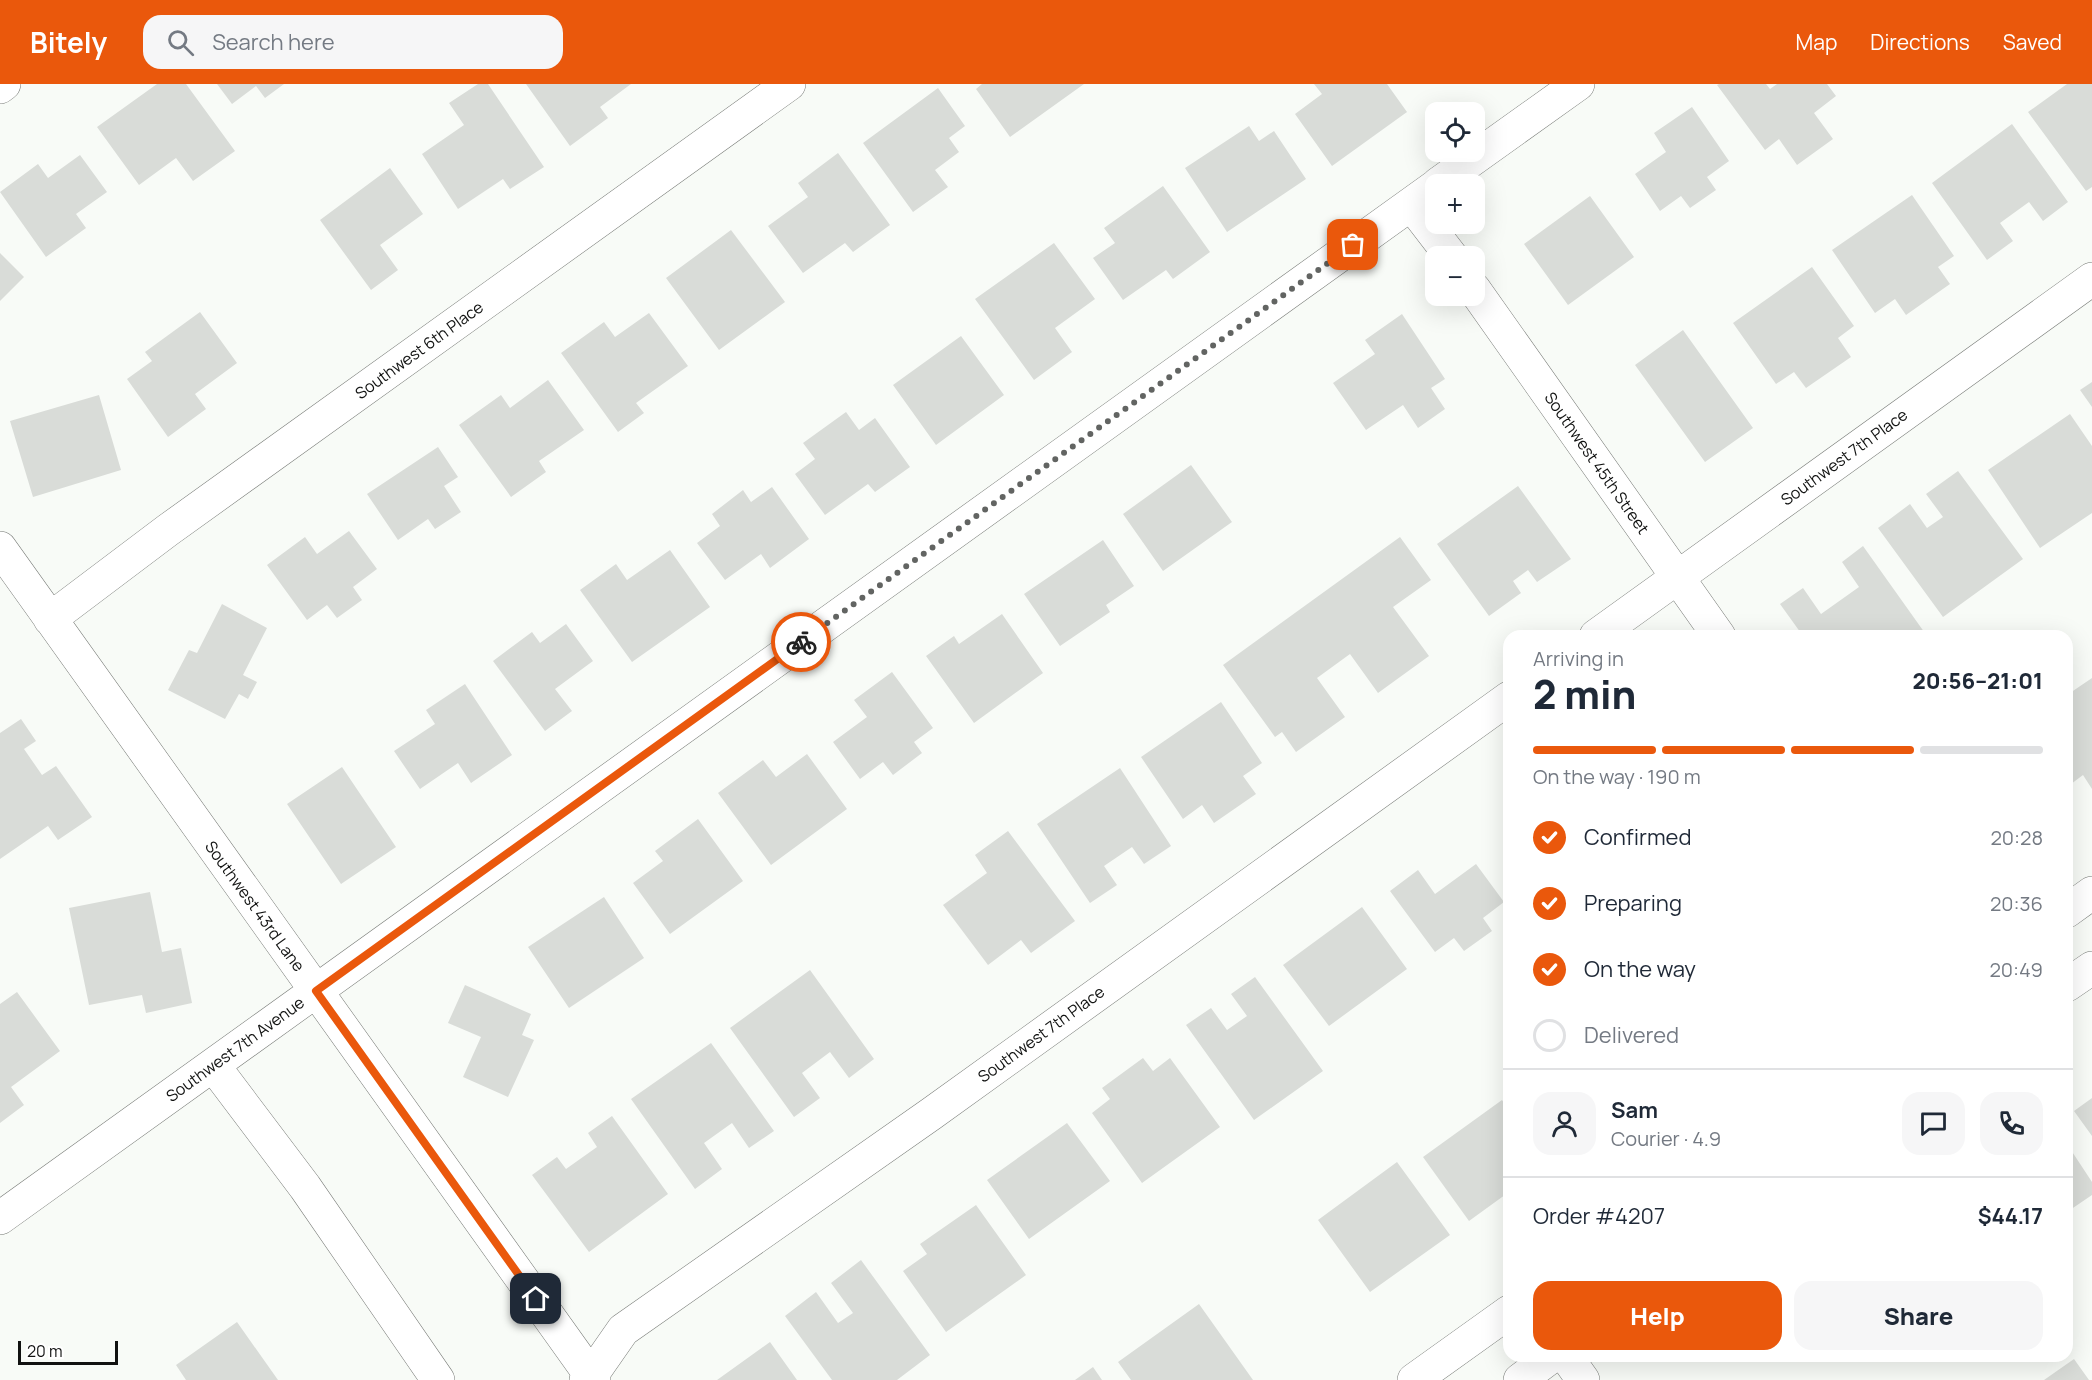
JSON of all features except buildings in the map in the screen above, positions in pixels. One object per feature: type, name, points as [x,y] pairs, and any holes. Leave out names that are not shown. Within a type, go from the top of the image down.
[{"type":"street","points":[[0,87],[4,84]]},
{"type":"street","name":"Southwest 6th Place","points":[[50,619],[168,530],[789,84]]},
{"type":"street","name":"Southwest 7th Avenue","points":[[1453,174],[1578,84]]},
{"type":"street","name":"Southwest 7th Avenue","points":[[0,1218],[1425,194]]},
{"type":"street","name":"Southwest 7th Place","points":[[1604,630],[2092,279]]},
{"type":"street","name":"Southwest 45th Street","points":[[1485,306],[1715,630]]},
{"type":"street","name":"Southwest 43rd Lane","points":[[0,548],[590,1379]]},
{"type":"street","name":"Southwest 7th Place","points":[[590,1379],[623,1330],[931,1114],[1503,702]]},
{"type":"street","points":[[2073,907],[2092,893]]},
{"type":"street","points":[[2073,982],[2092,968]]},
{"type":"street","points":[[213,1065],[305,1187],[438,1380]]},
{"type":"street","points":[[1414,1380],[1503,1316]]},
{"type":"street","points":[[1520,1380],[1544,1362]]},
{"type":"street","points":[[1570,1362],[1583,1380]]},
{"type":"way so far","points":[[801,642],[1353,245]]},
{"type":"route","points":[[536,1299],[316,991],[801,642]]}]
